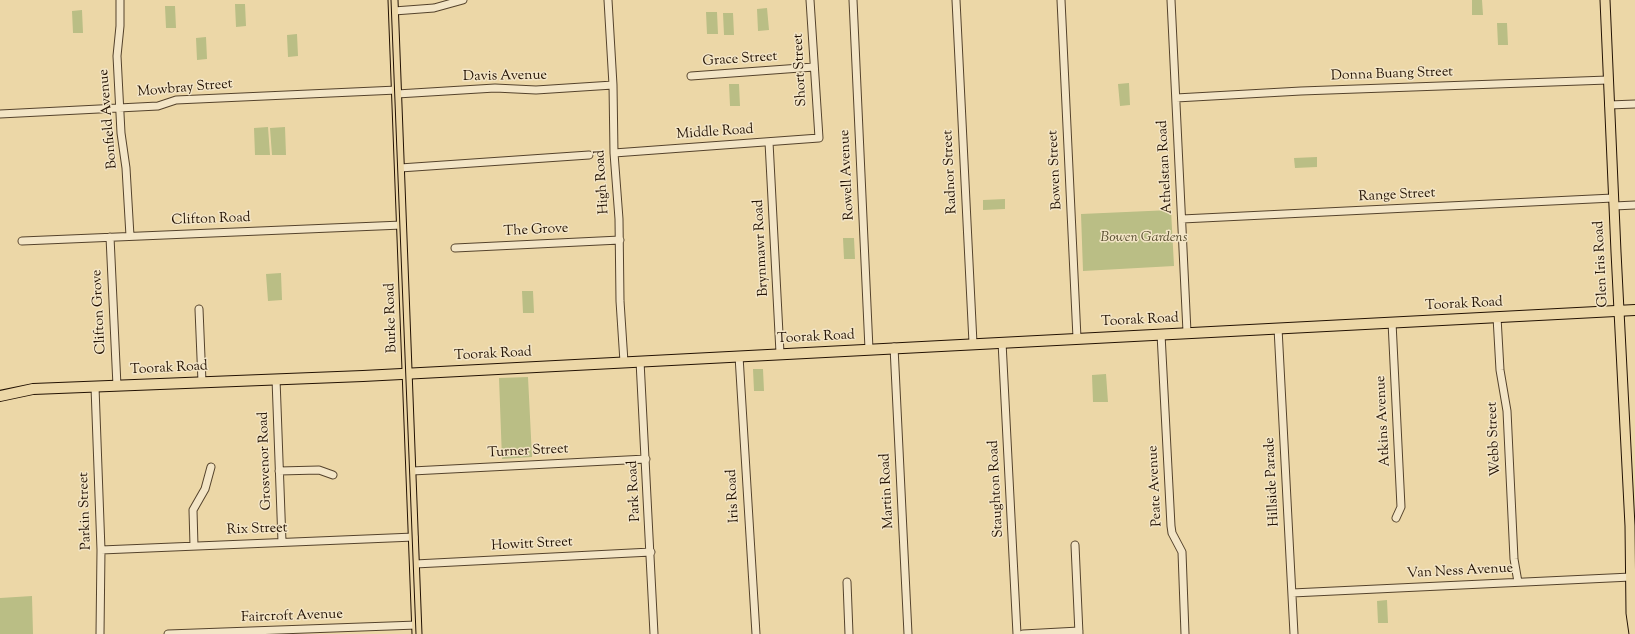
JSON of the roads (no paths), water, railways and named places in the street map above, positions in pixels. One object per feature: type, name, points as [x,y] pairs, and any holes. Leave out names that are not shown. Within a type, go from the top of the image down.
[{"type":"highway","name":"Toorak Road","points":[[0,396],[28,389],[408,374],[894,347],[1635,310]]},
{"type":"main road","name":"Burke Road","points":[[393,0],[417,630]]},
{"type":"main road","name":"Glen Iris Road","points":[[1605,0],[1613,202],[1633,569],[1631,613],[1634,634]]},
{"type":"street","name":"Bonfield Avenue","points":[[120,0],[120,26],[117,49],[121,138],[126,168],[130,236]]},
{"type":"street","points":[[394,11],[434,8],[463,0]]},
{"type":"street","name":"High Road","points":[[608,0],[613,85],[614,153],[620,240],[620,301],[624,362]]},
{"type":"street","name":"Short Street","points":[[810,0],[819,138]]},
{"type":"street","name":"Rowell Avenue","points":[[853,0],[869,349]]},
{"type":"street","name":"Radnor Street","points":[[956,0],[973,343]]},
{"type":"street","name":"Bowen Street","points":[[1061,0],[1077,338]]},
{"type":"street","name":"Athelstan Road","points":[[1171,0],[1187,332]]},
{"type":"street","name":"Grace Street","points":[[691,76],[814,67]]},
{"type":"street","name":"Donna Buang Street","points":[[1176,98],[1301,91],[1608,80]]},
{"type":"street","name":"Davis Avenue","points":[[397,92],[495,88],[536,90],[613,85]]},
{"type":"street","name":"Mowbray Street","points":[[0,114],[158,106],[176,100],[397,92]]},
{"type":"street","points":[[1609,105],[1635,104]]},
{"type":"street","name":"Middle Road","points":[[614,153],[819,138]]},
{"type":"street","name":"Brynmawr Road","points":[[769,142],[780,353]]},
{"type":"street","points":[[400,168],[589,155]]},
{"type":"street","name":"Range Street","points":[[1182,219],[1613,202],[1635,205]]},
{"type":"street","name":"Clifton Road","points":[[22,241],[402,225]]},
{"type":"street","name":"Clifton Grove","points":[[110,238],[117,386]]},
{"type":"street","name":"The Grove","points":[[454,248],[620,240]]},
{"type":"street","points":[[199,308],[202,382]]},
{"type":"street","name":"Webb Street","points":[[1497,318],[1500,370],[1507,411],[1515,582]]},
{"type":"street","name":"Atkins Avenue","points":[[1392,322],[1401,507],[1396,518]]},
{"type":"street","name":"Hillside Parade","points":[[1278,328],[1294,634]]},
{"type":"street","name":"Peate Avenue","points":[[1161,334],[1171,526],[1172,533],[1182,552],[1185,634]]},
{"type":"street","name":"Staughton Road","points":[[1002,342],[1017,634]]},
{"type":"street","name":"Martin Road","points":[[894,347],[908,634]]},
{"type":"street","name":"Iris Road","points":[[739,356],[756,634]]},
{"type":"street","name":"Park Road","points":[[640,361],[651,552],[654,634]]},
{"type":"street","name":"Grosvenor Road","points":[[276,379],[282,542]]},
{"type":"street","name":"Parkin Street","points":[[95,387],[101,550],[100,634]]},
{"type":"street","name":"Turner Street","points":[[412,470],[646,459]]},
{"type":"street","points":[[194,546],[193,510],[205,489],[211,467]]},
{"type":"street","points":[[279,471],[319,470],[333,475]]},
{"type":"street","name":"Rix Street","points":[[101,550],[414,537]]},
{"type":"street","points":[[1023,634],[1079,632],[1075,546]]},
{"type":"street","name":"Howitt Street","points":[[415,564],[651,552]]},
{"type":"street","name":"Van Ness Avenue","points":[[1292,593],[1515,582],[1633,569]]},
{"type":"street","points":[[846,582],[849,634]]},
{"type":"street","name":"Park Road","points":[[654,619],[658,634]]},
{"type":"street","name":"Faircroft Avenue","points":[[168,634],[417,630]]},
{"type":"tram line","points":[[391,0],[416,634]]},
{"type":"park label","name":"Bowen Gardens","points":[[1144,239]]}]
